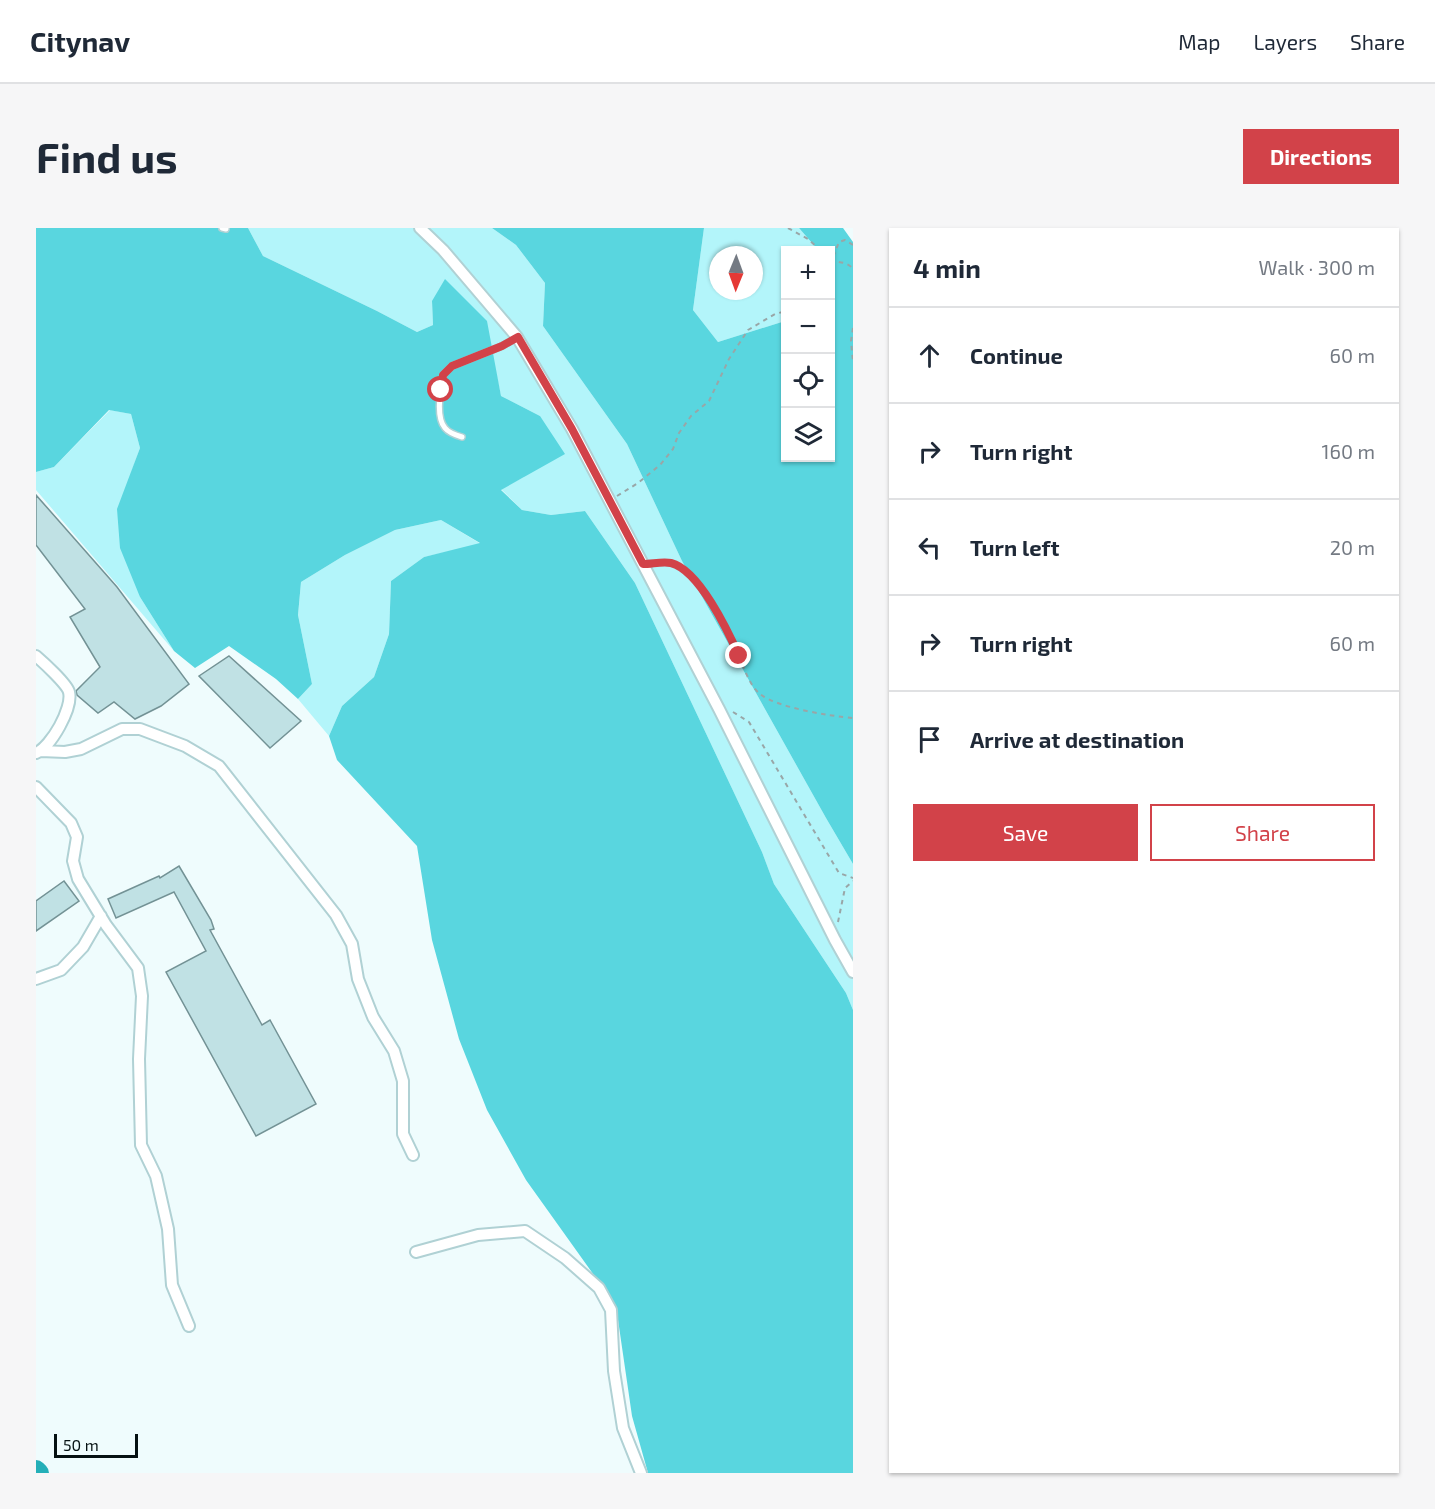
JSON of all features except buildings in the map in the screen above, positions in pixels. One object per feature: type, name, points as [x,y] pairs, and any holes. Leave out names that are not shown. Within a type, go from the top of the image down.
[{"type":"street","points":[[420,228],[518,337],[572,429],[715,701],[853,972]]},
{"type":"street","points":[[36,656],[69,691],[63,720],[38,752]]},
{"type":"street","points":[[38,752],[65,752],[81,749],[122,729],[140,729],[185,746],[219,766],[336,915],[352,944],[358,979],[373,1017],[394,1051],[404,1081],[403,1134],[412,1155]]},
{"type":"street","points":[[36,787],[71,823],[77,837],[73,861],[78,879],[138,968],[142,996],[139,1059],[141,1145],[156,1176],[168,1229],[172,1285],[189,1326]]},
{"type":"street","points":[[36,979],[61,970],[83,947],[101,916]]},
{"type":"street","points":[[416,1251],[478,1235],[525,1231],[565,1258],[599,1288],[611,1310],[614,1371],[623,1428],[641,1473]]},
{"type":"lane","points":[[462,437],[450,433],[443,426],[440,413],[443,375],[452,366],[502,346],[518,337]]},
{"type":"path","points":[[788,228],[816,246]]},
{"type":"path","points":[[835,250],[838,242],[845,240],[853,245]]},
{"type":"path","points":[[835,260],[841,261],[853,269]]},
{"type":"path","points":[[609,501],[638,483],[660,465],[673,449],[679,433],[691,416],[709,401],[729,359],[748,330],[781,312]]},
{"type":"path","points":[[853,328],[851,341],[853,362]]},
{"type":"path","points":[[643,564],[670,563],[683,568],[699,584],[730,635],[748,679],[758,693],[786,706],[853,718]]},
{"type":"path","points":[[732,712],[749,722],[839,873],[853,879],[845,888],[835,940]]},
{"type":"shaded area","points":[[36,228],[248,228],[263,256],[417,332],[433,325],[432,301],[445,279],[487,321],[501,396],[540,416],[565,454],[501,490],[522,510],[551,515],[585,511],[635,583],[762,852],[774,884],[846,993],[853,1010],[853,1473],[648,1473],[632,1416],[616,1306],[526,1180],[487,1110],[459,1039],[432,940],[417,846],[337,760],[329,736],[342,706],[374,677],[389,634],[391,581],[424,557],[480,543],[441,520],[395,530],[345,555],[301,582],[298,615],[312,684],[298,699],[276,679],[229,646],[195,668],[174,651],[140,597],[120,548],[117,509],[140,448],[131,414],[109,410],[54,467],[36,472]]},
{"type":"shaded area","points":[[248,228],[492,228],[516,245],[545,283],[543,326],[627,444],[682,561],[853,864],[853,1010],[846,993],[774,884],[762,852],[635,583],[585,511],[551,515],[522,510],[501,489],[524,477],[540,416],[501,396],[495,368],[432,301],[433,325],[417,332],[263,256]]},
{"type":"shaded area","points":[[492,228],[704,228],[693,310],[718,342],[781,322],[781,462],[835,462],[835,246],[815,246],[799,228],[843,228],[853,242],[853,864],[682,561],[627,444],[543,326],[545,283],[516,245]]},
{"type":"shaded area","points":[[704,228],[799,228],[815,246],[781,246],[781,322],[718,342],[693,310]]},
{"type":"shaded area","points":[[110,410],[131,414],[140,448],[131,473],[140,597],[174,651],[36,490],[36,472],[54,467]]},
{"type":"shaded area","points":[[441,520],[481,544],[424,557],[391,581],[389,634],[374,677],[342,706],[329,736],[298,699],[312,684],[298,615],[301,582],[345,555],[395,530]]},
{"type":"waterway","points":[[36,1470],[39,1473]]},
{"type":"route","points":[[441,390],[443,375],[452,366],[475,358],[518,337],[572,429],[643,564],[670,563],[683,568],[699,584],[730,635],[739,656]]}]
